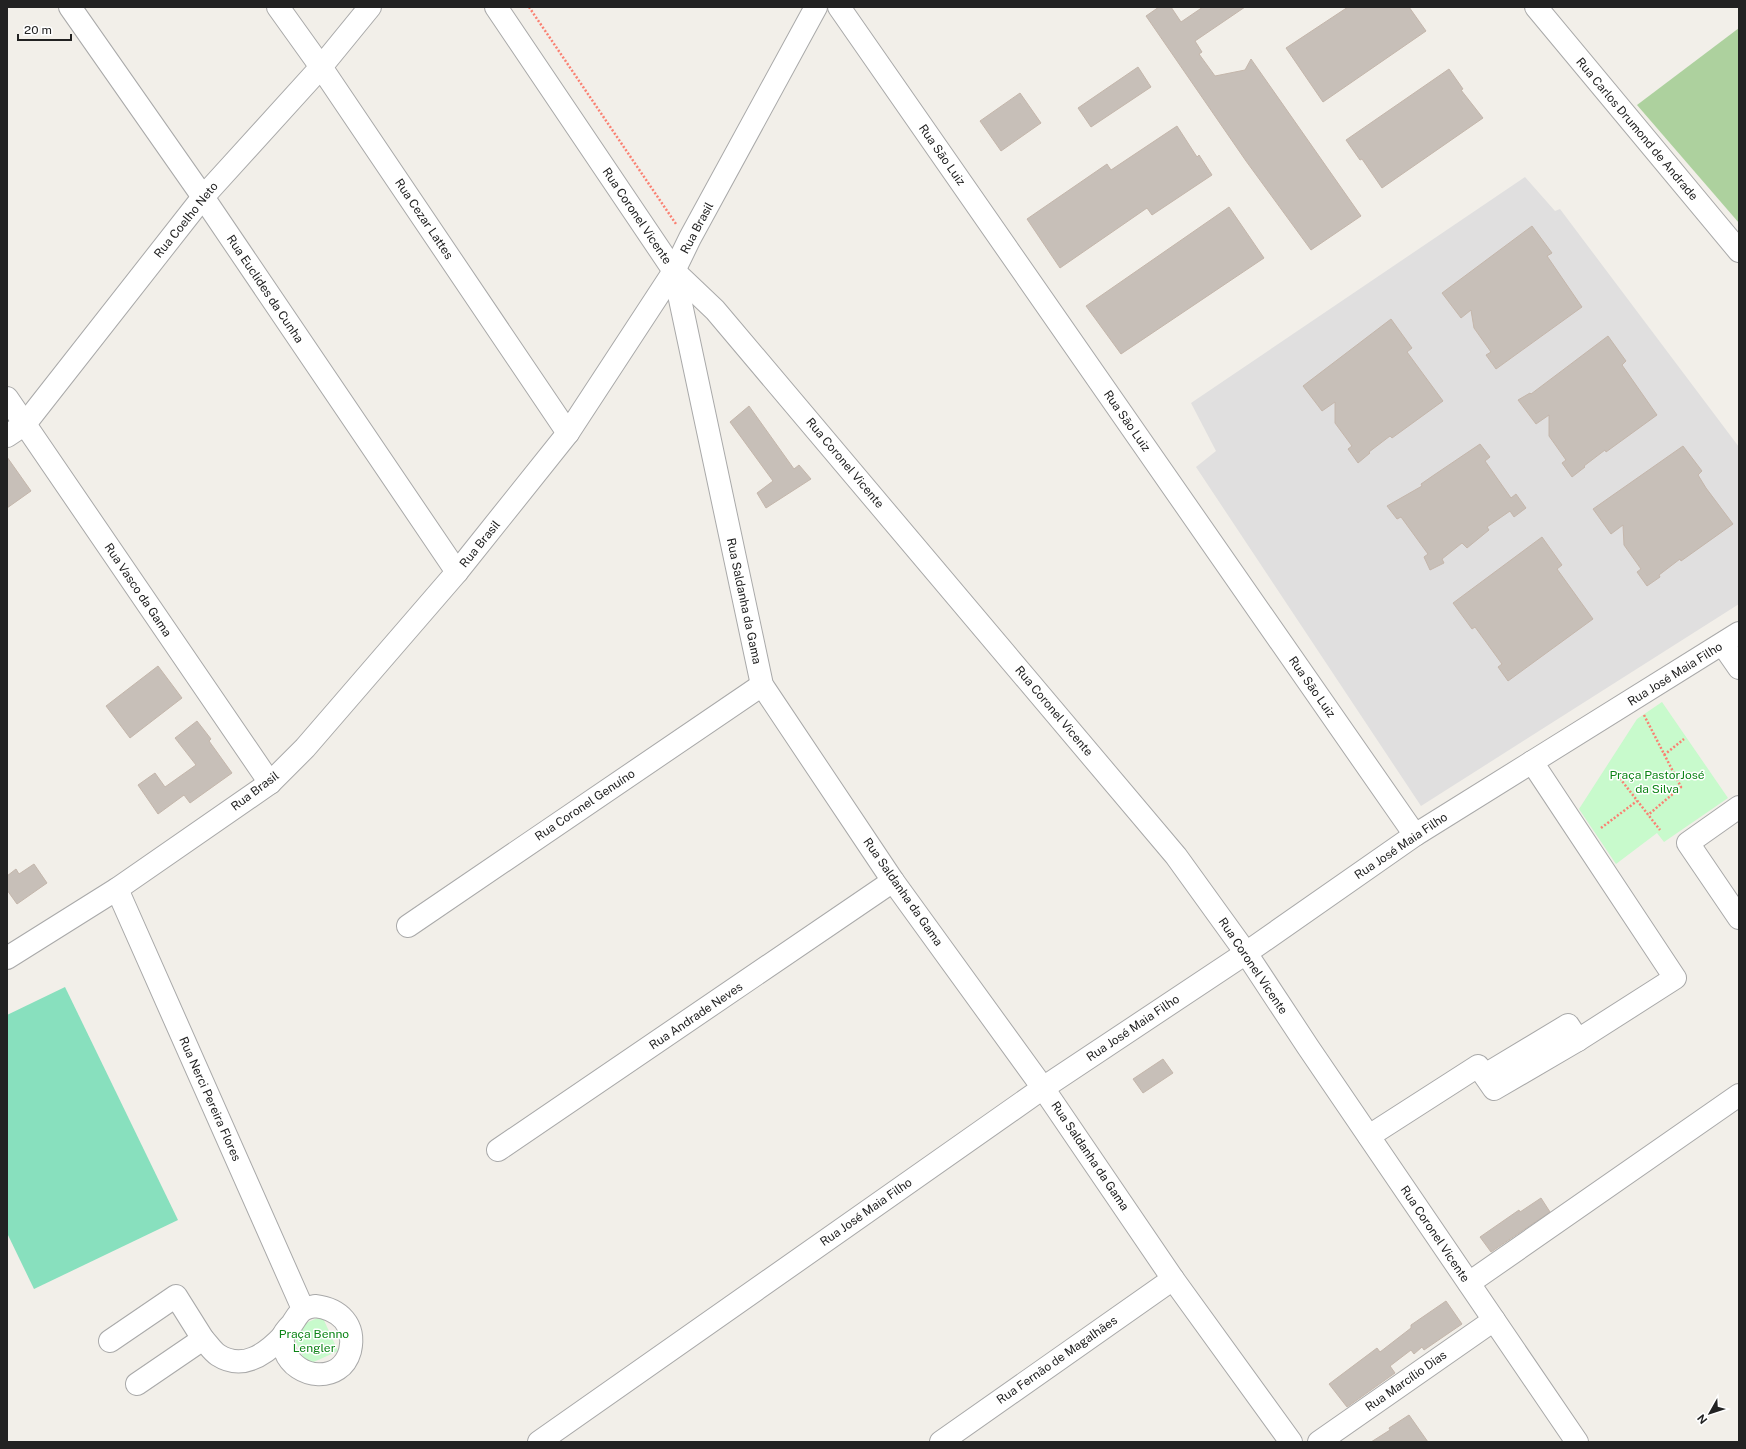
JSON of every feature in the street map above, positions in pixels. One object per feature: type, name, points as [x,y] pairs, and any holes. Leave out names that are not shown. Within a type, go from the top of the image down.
[{"type":"street","name":"Rua Euclides da Cunha","points":[[70,7],[203,197],[457,572]]},
{"type":"street","name":"Rua Cezar Lattes","points":[[278,7],[320,66],[568,432]]},
{"type":"street","name":"Rua Coelho Neto","points":[[16,430],[203,197],[320,66],[370,7]]},
{"type":"street","name":"Rua Coronel Vicente","points":[[496,7],[674,271],[715,310],[1171,850],[1246,953],[1577,1442]]},
{"type":"street","name":"Rua Brasil","points":[[9,953],[117,889],[270,782],[305,748],[330,720],[457,572],[568,432],[674,271],[690,238],[816,7]]},
{"type":"street","name":"Rua São Luiz","points":[[839,7],[1415,835]]},
{"type":"street","name":"Rua Carlos Drumond de Andrade","points":[[1536,7],[1739,251]]},
{"type":"street","name":"Rua Saldanha da Gama","points":[[674,271],[762,685],[893,881],[1043,1088],[1173,1279],[1291,1442]]},
{"type":"street","name":"Rua Vasco da Gama","points":[[7,398],[16,430],[270,782]]},
{"type":"street","name":"Rua José Maia Filho","points":[[539,1442],[1043,1088],[1246,953],[1415,835],[1731,639]]},
{"type":"street","points":[[1731,639],[1739,668]]},
{"type":"street","name":"Rua Coronel Genuíno","points":[[408,926],[762,685]]},
{"type":"street","points":[[1369,1136],[1478,1066],[1485,1075],[1568,1025],[1578,1040],[1675,978],[1532,762]]},
{"type":"street","points":[[1739,807],[1688,843],[1739,918]]},
{"type":"street","name":"Rua Andrade Neves","points":[[498,1150],[893,881]]},
{"type":"street","name":"Rua Nerci Pereira Flores","points":[[117,889],[303,1309]]},
{"type":"street","points":[[1469,1283],[1739,1095]]},
{"type":"street","name":"Rua Fernão de Magalhães","points":[[941,1442],[1173,1279]]},
{"type":"street","points":[[110,1341],[176,1296],[203,1339],[218,1354],[232,1361],[245,1361],[269,1350],[283,1336],[303,1309],[315,1306],[326,1307],[337,1312],[345,1320],[350,1331],[352,1343],[349,1354],[342,1364],[334,1370],[324,1374],[313,1375],[303,1372],[294,1366],[288,1358],[284,1348],[283,1336]]},
{"type":"street","name":"Rua Marcílio Dias","points":[[1318,1442],[1494,1320]]},
{"type":"street","points":[[137,1384],[203,1339]]},
{"type":"path","points":[[529,7],[676,225],[690,238]]},
{"type":"path","points":[[1636,698],[1681,787],[1648,814]]},
{"type":"path","points":[[1664,755],[1684,739]]},
{"type":"path","points":[[1615,772],[1660,830]]},
{"type":"path","points":[[1601,828],[1638,801]]},
{"type":"shaded area","points":[[1525,177],[1555,211],[1560,209],[1739,447],[1739,604],[1421,806],[1196,467],[1216,451],[1191,403]]},
{"type":"green space","points":[[1739,28],[1739,223],[1637,105]]},
{"type":"green space","name":"Praça PastorJosé da Silva","points":[[1662,702],[1728,798],[1664,842],[1657,833],[1616,864],[1579,809],[1637,719]]},
{"type":"green space","points":[[65,987],[178,1220],[34,1289],[7,1233],[7,1015]]},
{"type":"green space","name":"Praça Benno Lengler","points":[[322,1316],[338,1351],[307,1365],[290,1330]]},
{"type":"building","points":[[1159,7],[1171,7],[1181,22],[1203,7],[1245,7],[1195,41],[1202,52],[1199,54],[1215,76],[1245,70],[1251,59],[1361,216],[1311,250],[1246,161],[1146,16]]},
{"type":"building","points":[[1348,7],[1409,7],[1426,31],[1323,102],[1286,48]]},
{"type":"building","points":[[1138,67],[1151,87],[1091,127],[1078,108]]},
{"type":"building","points":[[1449,69],[1463,89],[1461,90],[1483,118],[1382,188],[1362,159],[1360,160],[1346,140]]},
{"type":"building","points":[[1020,93],[1041,123],[1001,151],[980,121]]},
{"type":"building","points":[[1177,126],[1197,157],[1199,155],[1212,175],[1152,215],[1147,208],[1060,268],[1027,219],[1107,164],[1111,170]]},
{"type":"building","points":[[1229,207],[1264,258],[1121,354],[1086,306]]},
{"type":"building","points":[[1532,226],[1552,253],[1547,256],[1582,307],[1496,369],[1486,355],[1491,352],[1474,328],[1471,310],[1461,318],[1442,293]]},
{"type":"building","points":[[1391,319],[1412,348],[1407,352],[1443,401],[1392,438],[1390,436],[1369,452],[1370,453],[1358,463],[1348,449],[1352,446],[1335,423],[1335,402],[1322,411],[1303,386]]},
{"type":"building","points":[[1608,336],[1626,361],[1622,365],[1657,415],[1606,452],[1605,450],[1572,477],[1562,463],[1566,460],[1549,436],[1549,415],[1536,424],[1518,400],[1530,393],[1531,394]]},
{"type":"building","points":[[749,406],[794,469],[799,465],[811,479],[766,508],[757,493],[773,481],[730,422]]},
{"type":"building","points":[[1480,444],[1490,457],[1485,461],[1511,498],[1516,494],[1526,508],[1514,517],[1510,511],[1487,527],[1489,530],[1467,548],[1462,543],[1442,559],[1444,563],[1430,570],[1424,557],[1428,554],[1401,517],[1397,519],[1387,506],[1422,486],[1421,484]]},
{"type":"building","points":[[1683,446],[1702,471],[1698,475],[1706,488],[1733,524],[1681,561],[1680,559],[1659,575],[1660,577],[1647,586],[1637,572],[1641,569],[1624,545],[1623,525],[1611,534],[1593,509]]},
{"type":"building","points":[[7,457],[31,491],[7,508]]},
{"type":"building","points":[[1542,537],[1562,565],[1557,569],[1593,619],[1508,681],[1498,667],[1502,664],[1475,627],[1472,629],[1453,603]]},
{"type":"building","points":[[158,666],[182,698],[130,738],[106,706]]},
{"type":"building","points":[[197,721],[211,739],[209,741],[232,773],[190,803],[184,795],[158,814],[138,785],[155,773],[165,787],[196,765],[175,738]]},
{"type":"building","points":[[34,864],[47,883],[17,904],[7,890],[7,876],[16,869],[19,874]]},
{"type":"building","points":[[1163,1059],[1173,1073],[1143,1093],[1133,1079]]},
{"type":"building","points":[[1541,1198],[1550,1212],[1491,1252],[1480,1237],[1519,1210],[1520,1212]]},
{"type":"building","points":[[1446,1301],[1462,1324],[1424,1350],[1422,1347],[1414,1354],[1411,1350],[1390,1366],[1395,1373],[1347,1407],[1329,1384],[1377,1348],[1380,1352],[1411,1328],[1411,1325]]},
{"type":"building","points":[[1409,1415],[1428,1442],[1371,1442],[1390,1430],[1389,1428]]}]
